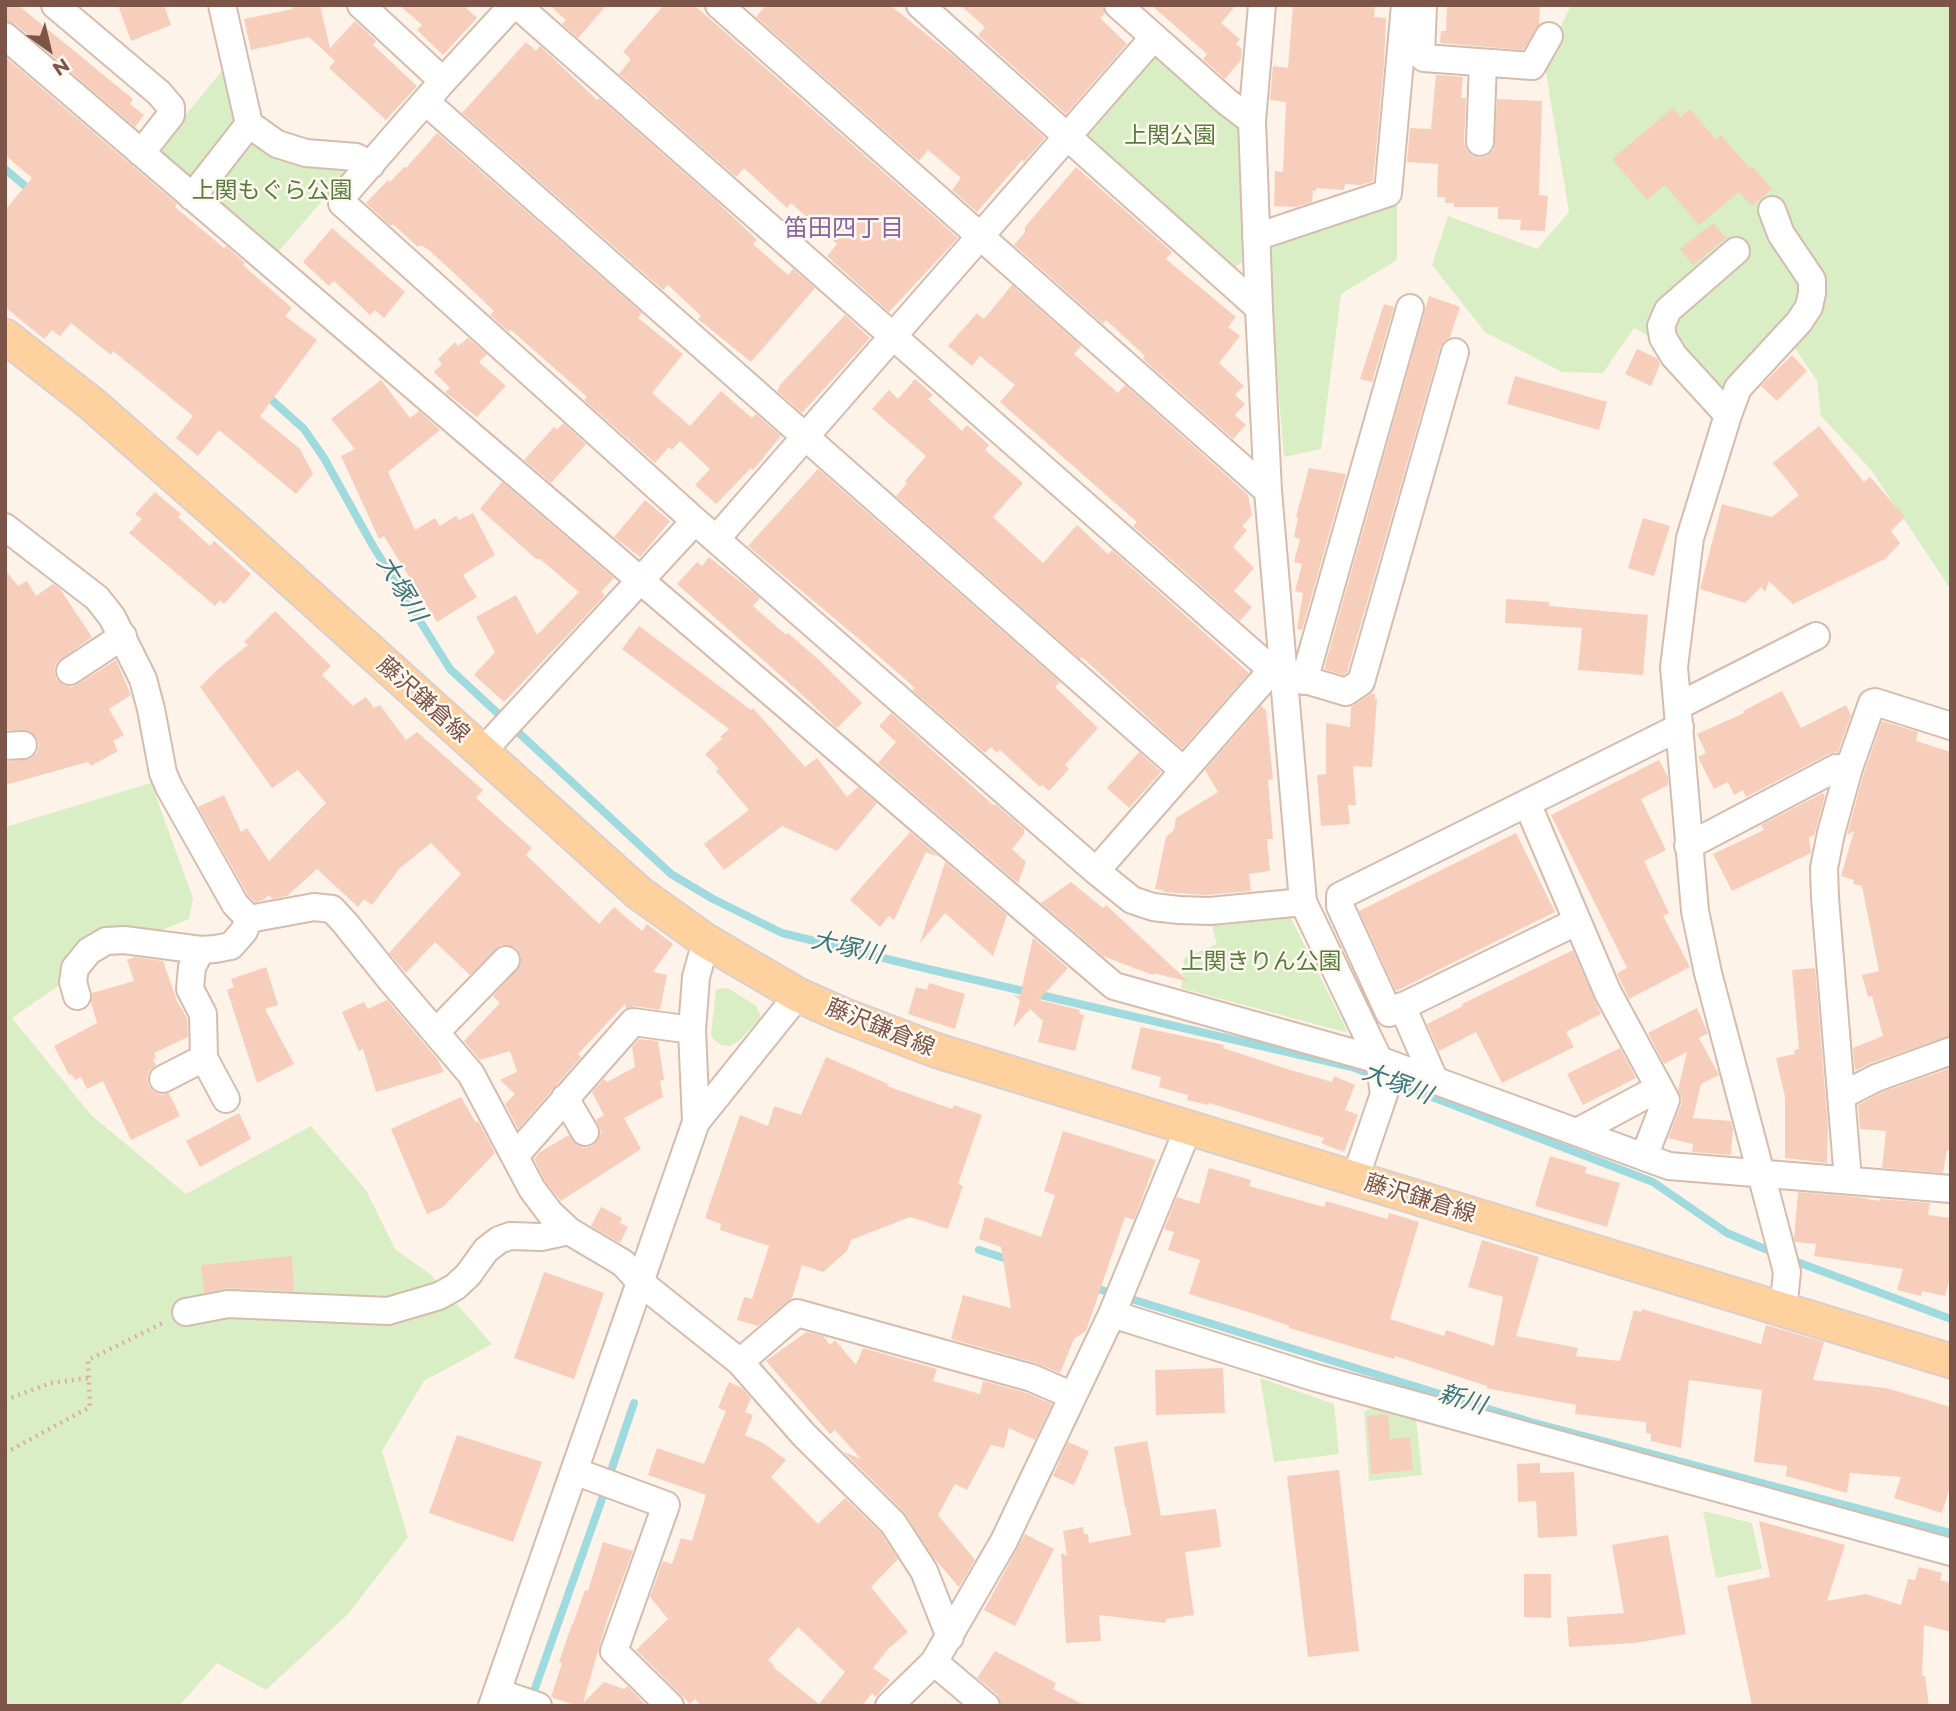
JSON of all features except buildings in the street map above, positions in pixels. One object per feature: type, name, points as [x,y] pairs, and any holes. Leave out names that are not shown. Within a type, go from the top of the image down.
[{"type":"main road","name":"藤沢鎌倉線","points":[[5,336],[92,404],[218,514],[639,893],[706,941],[798,995],[938,1051],[1951,1361]]},
{"type":"street","points":[[55,5],[159,93],[171,107],[171,116],[141,153]]},
{"type":"street","points":[[222,5],[248,124],[277,144],[306,153],[356,157],[371,164]]},
{"type":"street","points":[[361,5],[443,81]]},
{"type":"street","points":[[1303,902],[1210,911],[1179,911],[1132,900],[1096,872],[695,521],[342,203],[342,197],[443,81],[515,5],[1286,675],[1346,692],[1361,682],[1455,352]]},
{"type":"street","points":[[719,5],[1268,491]]},
{"type":"street","points":[[920,5],[1259,308]]},
{"type":"street","points":[[1118,5],[1252,121]]},
{"type":"street","points":[[1262,5],[1252,121],[1259,308],[1268,491],[1286,675],[1303,902],[1375,1051],[1384,1094],[1355,1179]]},
{"type":"street","points":[[1256,236],[1388,193],[1405,5]]},
{"type":"street","points":[[1423,5],[1421,55],[1424,58],[1532,66],[1549,36]]},
{"type":"street","points":[[5,36],[1114,986],[1375,1051],[1435,1081],[1669,1166],[1951,1189]]},
{"type":"street","points":[[716,539],[1154,37]]},
{"type":"street","points":[[1480,142],[1483,63]]},
{"type":"street","points":[[426,102],[1184,771]]},
{"type":"street","points":[[192,197],[248,124]]},
{"type":"street","points":[[1772,209],[1781,234],[1812,280],[1810,300],[1799,321],[1738,388],[1690,538],[1674,667],[1695,911],[1707,973],[1787,1272],[1783,1311]]},
{"type":"street","points":[[1728,415],[1674,356],[1663,338],[1661,326],[1668,310],[1736,251]]},
{"type":"street","points":[[1096,872],[1184,771],[1286,675],[1410,308]]},
{"type":"street","points":[[481,753],[695,521]]},
{"type":"street","points":[[5,527],[97,598],[123,636],[143,679],[163,773],[169,787],[220,881],[248,919]]},
{"type":"street","points":[[70,671],[123,636]]},
{"type":"street","points":[[1435,1081],[1340,906],[1340,896],[1527,803],[1816,636]]},
{"type":"street","points":[[1848,1180],[1824,869],[1849,768],[1872,703],[1951,726]]},
{"type":"street","points":[[1688,846],[1836,768],[1849,768]]},
{"type":"street","points":[[1527,803],[1608,993],[1666,1100],[1644,1157]]},
{"type":"street","points":[[248,919],[299,909],[332,909],[471,1074],[532,1189],[550,1213],[569,1231],[622,1263],[640,1283],[740,1362],[804,1435],[893,1523],[924,1571],[950,1637]]},
{"type":"street","points":[[77,996],[73,982],[75,968],[89,951],[106,941],[124,940],[201,950],[231,946],[244,931],[248,919]]},
{"type":"street","points":[[1375,1051],[1396,1009],[1576,922]]},
{"type":"street","points":[[696,1122],[692,1030],[696,977],[706,941]]},
{"type":"street","points":[[201,950],[192,967],[190,989],[203,1014],[204,1058],[226,1099]]},
{"type":"street","points":[[436,1032],[506,960]]},
{"type":"street","points":[[538,1706],[495,1699],[696,1122],[798,995]]},
{"type":"street","points":[[514,1156],[634,1022],[692,1030]]},
{"type":"street","points":[[1841,1096],[1876,1078],[1951,1051]]},
{"type":"street","points":[[163,1079],[204,1058]]},
{"type":"street","points":[[1577,1132],[1659,1088]]},
{"type":"street","points":[[565,1098],[586,1132]]},
{"type":"street","points":[[889,1706],[934,1662],[1004,1541],[1112,1314],[1188,1129]]},
{"type":"street","points":[[186,1312],[228,1304],[388,1311],[439,1296],[455,1287],[468,1275],[486,1250],[499,1240],[510,1236],[541,1237],[569,1231]]},
{"type":"street","points":[[740,1362],[797,1313],[1032,1378],[1073,1396]]},
{"type":"street","points":[[1112,1314],[1313,1377],[1951,1552]]},
{"type":"street","points":[[574,1471],[666,1505],[614,1651],[670,1706]]},
{"type":"street","points":[[934,1662],[986,1706]]},
{"type":"path","points":[[5,1453],[89,1407],[88,1360],[186,1312]]},
{"type":"path","points":[[5,1400],[51,1383],[89,1378]]},
{"type":"green space","points":[[1571,5],[1951,5],[1951,590],[1872,471],[1821,416],[1817,381],[1793,345],[1722,393],[1679,352],[1634,328],[1603,373],[1562,372],[1485,332],[1432,265],[1448,216],[1537,249],[1569,212],[1544,61]]},
{"type":"green space","name":"上関公園","points":[[1150,53],[1162,53],[1240,127],[1242,262],[1234,268],[1087,138],[1085,127]]},
{"type":"green space","points":[[226,66],[239,120],[197,175],[186,176],[156,151]]},
{"type":"green space","name":"上関もぐら公園","points":[[253,132],[354,164],[278,252],[207,191]]},
{"type":"green space","points":[[1397,201],[1397,260],[1341,294],[1321,449],[1284,457],[1267,251],[1275,240]]},
{"type":"green space","points":[[151,783],[193,898],[189,919],[104,954],[12,1018],[91,1115],[186,1194],[311,1126],[366,1190],[395,1249],[430,1274],[492,1344],[424,1381],[382,1451],[408,1537],[347,1615],[266,1690],[217,1663],[179,1706],[5,1706],[5,827]]},
{"type":"green space","name":"上関きりん公園","points":[[1289,914],[1348,1033],[1181,988],[1184,958],[1217,944],[1210,920]]},
{"type":"green space","points":[[728,988],[756,1006],[761,1017],[740,1040],[730,1046],[721,1045],[711,1034],[716,989]]},
{"type":"green space","points":[[1260,1378],[1334,1404],[1339,1454],[1274,1462]]},
{"type":"green space","points":[[1373,1407],[1416,1419],[1422,1475],[1369,1481],[1364,1412]]},
{"type":"green space","points":[[1703,1511],[1752,1523],[1762,1569],[1716,1578]]},
{"type":"waterway","name":"大塚川","points":[[5,169],[32,192]]},
{"type":"waterway","name":"大塚川","points":[[264,393],[304,429],[324,458],[373,546],[450,669],[671,874],[713,899],[782,933],[1352,1067],[1376,1076]]},
{"type":"waterway","name":"大塚川","points":[[1388,1080],[1653,1182],[1727,1233],[1777,1254]]},
{"type":"waterway","name":"新川","points":[[979,1250],[1013,1261]]},
{"type":"waterway","name":"大塚川","points":[[1789,1259],[1951,1319]]},
{"type":"waterway","name":"新川","points":[[1092,1287],[1531,1422],[1951,1533]]},
{"type":"waterway","points":[[610,1474],[634,1403]]},
{"type":"waterway","points":[[533,1694],[603,1496]]},
{"type":"district","name":"笛田四丁目","points":[[844,229]]}]
